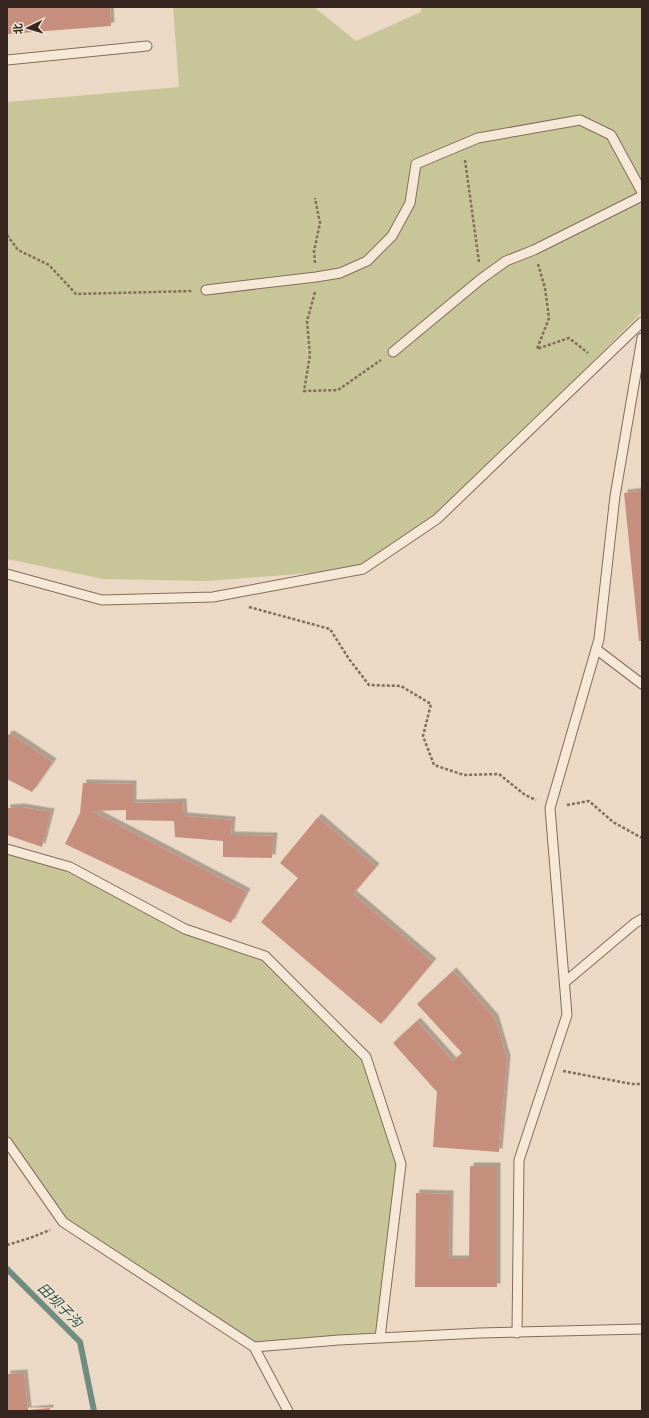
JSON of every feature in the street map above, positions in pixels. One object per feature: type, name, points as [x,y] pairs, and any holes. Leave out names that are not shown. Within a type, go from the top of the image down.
[{"type":"lane","points":[[7,60],[147,46]]},
{"type":"lane","points":[[206,290],[340,273],[367,261],[392,236],[410,203],[416,164],[478,138],[580,120],[611,135],[642,192]]},
{"type":"lane","points":[[393,352],[481,278],[506,261],[534,250],[642,196]]},
{"type":"lane","points":[[7,574],[102,600],[213,597],[363,569],[437,519],[642,322]]},
{"type":"lane","points":[[517,1332],[519,1160],[568,1015],[550,808],[599,639],[614,496],[642,338]]},
{"type":"lane","points":[[596,649],[642,684]]},
{"type":"lane","points":[[7,849],[70,867],[185,929],[264,956],[366,1057],[401,1164],[380,1338]]},
{"type":"lane","points":[[565,982],[635,923],[642,919]]},
{"type":"lane","points":[[7,1142],[62,1222],[254,1347],[288,1411]]},
{"type":"lane","points":[[254,1347],[380,1338],[517,1332],[642,1329]]},
{"type":"path","points":[[462,145],[481,278]]},
{"type":"path","points":[[315,198],[320,223],[314,251],[316,277],[315,294],[307,321],[310,355],[304,391],[338,390],[393,352]]},
{"type":"path","points":[[7,235],[18,250],[49,265],[76,294],[206,290]]},
{"type":"path","points":[[534,250],[545,288],[549,318],[537,349],[569,338],[600,363]]},
{"type":"path","points":[[243,605],[330,629],[349,659],[369,684],[401,686],[430,704],[423,736],[434,765],[464,776],[499,774],[525,795],[550,808],[589,801],[613,822],[642,838]]},
{"type":"path","points":[[552,1062],[565,1072],[632,1084],[642,1084]]},
{"type":"path","points":[[7,1245],[46,1233],[62,1222]]},
{"type":"shaded area","points":[[173,7],[314,7],[356,41],[421,12],[421,7],[642,7],[642,312],[447,509],[363,569],[208,581],[103,579],[7,559],[7,102],[179,87]]},
{"type":"shaded area","points":[[7,849],[70,867],[185,929],[265,956],[366,1057],[401,1164],[380,1338],[254,1347],[63,1222],[7,1142]]},
{"type":"building","points":[[7,7],[110,7],[111,26],[7,34]]},
{"type":"building","points":[[642,491],[642,641],[639,641],[624,493]]},
{"type":"building","points":[[11,734],[53,762],[32,792],[7,779],[7,735]]},
{"type":"building","points":[[83,783],[133,784],[133,803],[183,802],[184,816],[232,820],[231,835],[274,836],[272,858],[223,857],[223,841],[175,837],[174,821],[126,820],[126,810],[92,811],[247,892],[231,923],[65,844],[80,813]]},
{"type":"building","points":[[21,807],[51,812],[42,847],[7,835],[7,808]]},
{"type":"building","points":[[318,817],[376,867],[353,894],[433,962],[381,1024],[261,922],[298,878],[280,863]]},
{"type":"building","points":[[453,971],[495,1018],[507,1059],[499,1152],[433,1147],[437,1092],[393,1043],[417,1021],[453,1061],[462,1053],[417,1004]]},
{"type":"building","points":[[470,1166],[497,1166],[497,1287],[415,1287],[416,1193],[450,1194],[449,1259],[469,1259]]},
{"type":"building","points":[[24,1373],[28,1410],[50,1408],[50,1411],[7,1411],[7,1374]]},
{"type":"waterway","name":"田坝子沟","points":[[7,1269],[80,1342],[94,1411]]}]
